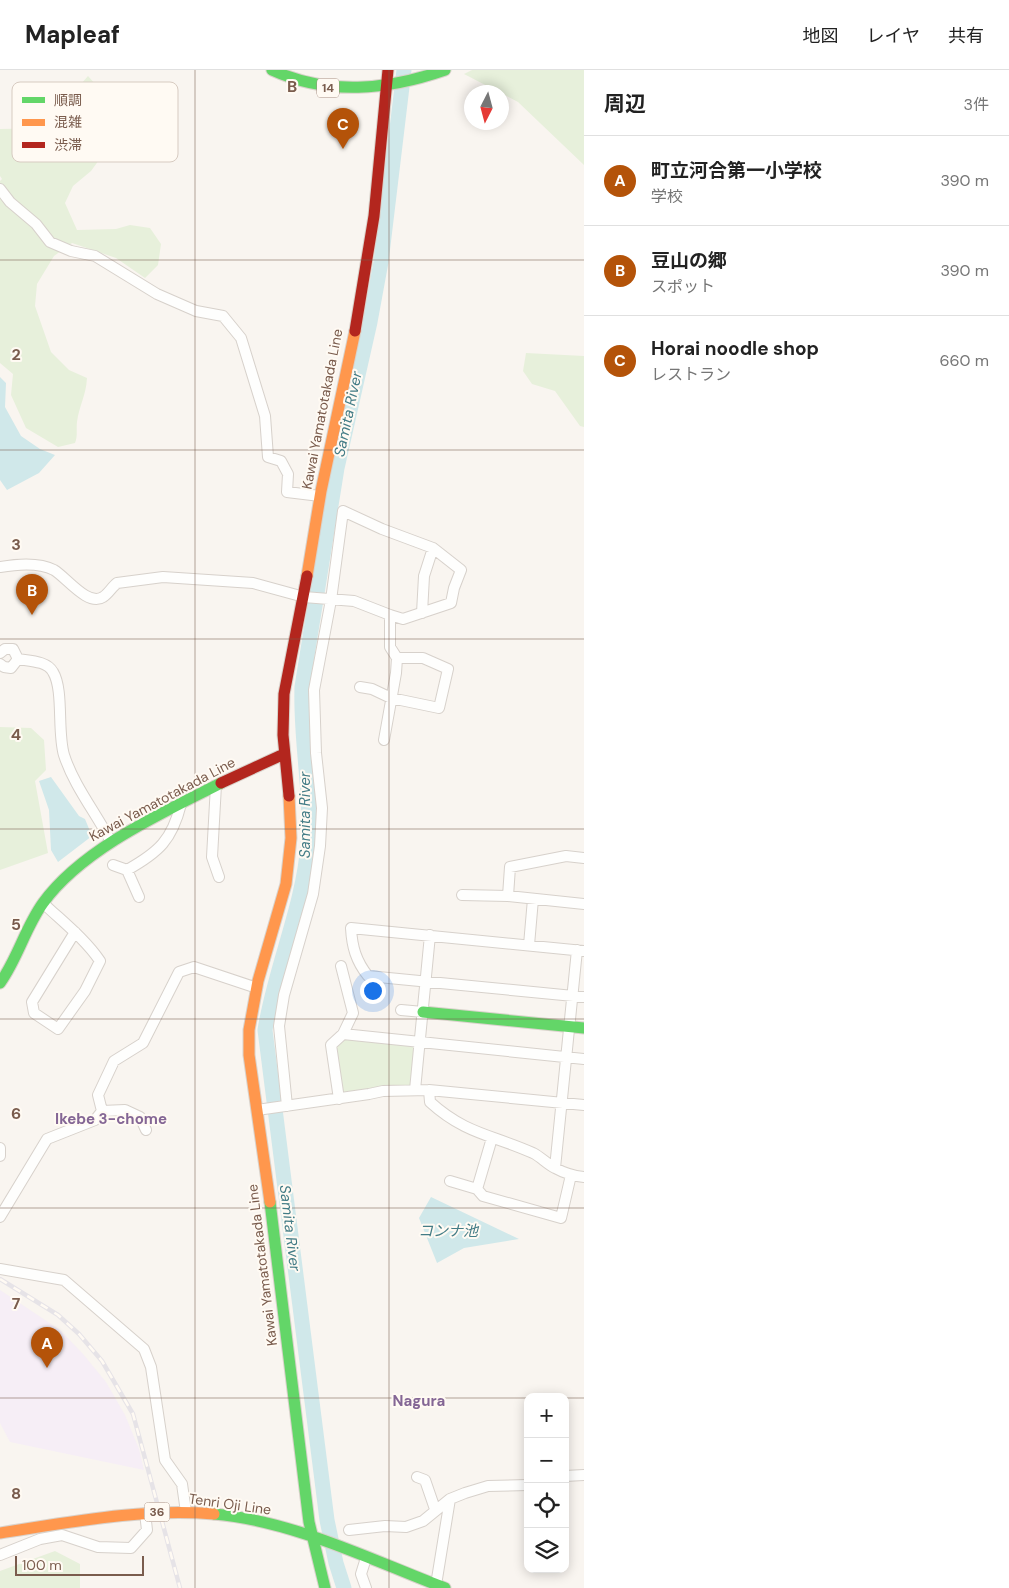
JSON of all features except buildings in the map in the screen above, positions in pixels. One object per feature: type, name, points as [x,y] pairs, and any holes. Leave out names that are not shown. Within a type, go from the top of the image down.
[{"type":"main road","name":"14","points":[[272,70],[288,78],[315,86],[342,88],[416,79],[441,71]]},
{"type":"main road","name":"Kawai Yamatotakada Line","points":[[325,1588],[315,1539],[292,1395],[279,1267],[248,1033],[257,988],[286,886],[290,861],[292,829],[284,754],[284,695],[304,597],[320,496],[367,266],[391,83],[388,70]]},
{"type":"main road","name":"Kawai Yamatotakada Line","points":[[0,983],[12,967],[43,903],[78,865],[111,842],[216,785],[284,754]]},
{"type":"main road","points":[[423,1012],[584,1028]]},
{"type":"main road","name":"Tenri Oji Line","points":[[0,1532],[145,1513],[186,1512],[260,1521],[315,1539],[441,1586]]},
{"type":"street","points":[[0,189],[50,242],[71,251],[95,256],[157,294],[196,311],[222,316],[241,338],[265,416],[268,457],[281,461],[288,474],[287,492],[320,496]]},
{"type":"street","points":[[0,567],[17,564],[42,566],[54,570],[83,595],[95,599],[103,597],[117,583],[163,578],[253,583],[304,597],[331,600],[354,601],[390,616],[403,619],[451,603],[461,570],[433,548],[382,529],[343,511],[331,600],[314,690],[316,753],[322,808],[320,846],[313,894],[284,995],[279,1026],[287,1106]]},
{"type":"street","points":[[422,613],[424,576],[433,548]]},
{"type":"street","points":[[384,740],[396,674],[397,658],[390,647],[390,616]]},
{"type":"street","points":[[0,653],[5,649],[13,649],[18,659]]},
{"type":"street","points":[[360,687],[372,689],[391,698],[439,708],[448,670],[424,658],[397,658]]},
{"type":"street","points":[[0,664],[11,668],[18,659]]},
{"type":"street","points":[[18,659],[44,664],[53,671],[57,683],[63,753],[73,780],[88,799],[111,842]]},
{"type":"street","points":[[216,785],[212,857],[219,877]]},
{"type":"street","points":[[127,870],[149,858],[166,842],[177,821],[181,804]]},
{"type":"street","points":[[508,896],[510,867],[566,856],[584,858]]},
{"type":"street","points":[[113,865],[127,870],[140,897]]},
{"type":"street","points":[[462,895],[508,896],[584,904]]},
{"type":"street","points":[[528,945],[533,899]]},
{"type":"street","points":[[43,903],[75,932],[92,948],[100,961],[85,990],[58,1029],[34,1013],[32,1002],[75,932]]},
{"type":"street","points":[[554,1168],[572,996],[581,950],[350,928],[352,946],[360,965],[368,976],[426,982],[572,996],[584,997]]},
{"type":"street","points":[[415,1090],[430,935]]},
{"type":"street","points":[[339,1099],[331,1045],[343,1034],[353,1013],[341,966]]},
{"type":"street","points":[[2,1212],[46,1139],[95,1120],[102,1110],[98,1095],[114,1061],[144,1043],[179,972],[194,967],[257,988]]},
{"type":"street","points":[[401,1010],[423,1012]]},
{"type":"street","points":[[343,1034],[584,1059]]},
{"type":"street","points":[[257,1110],[339,1099],[383,1090],[429,1090],[584,1105]]},
{"type":"street","points":[[429,1090],[430,1102],[444,1114],[472,1131],[539,1155],[554,1168],[571,1175],[584,1177]]},
{"type":"street","points":[[102,1110],[125,1110],[140,1117],[146,1130]]},
{"type":"street","points":[[477,1189],[492,1138]]},
{"type":"street","points":[[0,1148],[0,1156]]},
{"type":"street","points":[[450,1181],[477,1189],[484,1196],[561,1218],[571,1175]]},
{"type":"street","points":[[0,1269],[17,1274],[64,1280],[144,1349],[152,1367],[165,1460],[182,1484],[186,1512]]},
{"type":"street","points":[[569,1476],[584,1475]]},
{"type":"street","points":[[417,1477],[426,1480],[435,1509]]},
{"type":"street","points":[[349,1530],[385,1526],[406,1527],[423,1521],[435,1509],[450,1499],[488,1486],[509,1488],[524,1486]]},
{"type":"street","points":[[441,1586],[450,1499]]},
{"type":"street","points":[[0,1555],[40,1539],[62,1536],[98,1546],[131,1548],[147,1530],[145,1513]]},
{"type":"street","points":[[366,1558],[361,1574],[366,1588]]},
{"type":"shaded area","points":[[0,1290],[60,1330],[106,1382],[125,1415],[139,1449],[144,1470],[10,1442],[0,1423]]},
{"type":"green space","points":[[472,70],[584,70],[584,165],[518,102],[509,97],[509,85],[485,85],[464,74]]},
{"type":"green space","points":[[88,76],[93,82],[83,82]]},
{"type":"green space","points":[[0,129],[12,129],[12,162],[98,162],[91,171],[73,186],[65,203],[77,230],[116,229],[130,225],[150,228],[161,244],[158,265],[145,278],[116,258],[72,243],[54,256],[37,284],[35,306],[51,352],[69,370],[87,378],[78,416],[75,443],[58,447],[26,428],[11,395],[13,374],[0,363],[0,181],[2,179],[0,176]]},
{"type":"green space","points":[[526,353],[584,356],[584,427],[580,426],[555,391],[532,384],[523,371]]},
{"type":"green space","points":[[0,727],[31,728],[44,740],[46,770],[35,781],[48,853],[0,870]]},
{"type":"green space","points":[[341,1039],[411,1045],[415,1049],[412,1085],[406,1088],[347,1094],[342,1090],[335,1049]]},
{"type":"green space","points":[[55,1551],[80,1564],[80,1588],[0,1588],[0,1571]]},
{"type":"water","points":[[0,377],[6,383],[5,407],[21,436],[40,449],[55,455],[39,473],[7,490],[0,480]]},
{"type":"water","points":[[51,777],[79,816],[85,819],[92,836],[58,862],[51,850],[49,810],[39,781]]},
{"type":"water","name":"コンナ池","points":[[431,1197],[519,1239],[464,1248],[437,1263],[419,1218]]},
{"type":"waterway","name":"Samita River","points":[[344,1588],[336,1563],[327,1520],[265,1030],[275,983],[301,891],[305,868],[309,824],[302,687],[337,468],[370,322],[381,262],[404,70]]},
{"type":"railway","points":[[0,1279],[58,1315],[79,1334],[102,1361],[133,1414],[180,1588]]},
{"type":"traffic: fast","points":[[272,70],[315,84],[336,87],[380,86],[423,77],[445,70]]},
{"type":"traffic: fast","points":[[0,983],[31,923],[43,903],[59,884],[101,849],[124,834],[221,783]]},
{"type":"traffic: fast","points":[[423,1012],[584,1028]]},
{"type":"traffic: fast","points":[[270,1202],[309,1522],[325,1588]]},
{"type":"traffic: fast","points":[[214,1514],[244,1518],[303,1533],[445,1588]]},
{"type":"traffic: slow","points":[[307,576],[321,491],[355,331]]},
{"type":"traffic: slow","points":[[270,1202],[249,1055],[249,1030],[258,981],[286,884],[291,838],[289,796]]},
{"type":"traffic: slow","points":[[0,1533],[134,1514],[214,1514]]},
{"type":"traffic: jam","points":[[355,331],[374,216],[388,70]]},
{"type":"traffic: jam","points":[[289,796],[283,735],[284,694],[307,576]]},
{"type":"traffic: jam","points":[[221,783],[284,754]]},
{"type":"place","name":"Horai noodle shop","points":[[343,149]]},
{"type":"place","name":"豆山の郷","points":[[32,615]]},
{"type":"place","name":"町立河合第一小学校","points":[[47,1368]]},
{"type":"district","name":"Ikebe 3-chome","points":[[111,1119]]},
{"type":"district","name":"Nagura","points":[[419,1401]]}]
